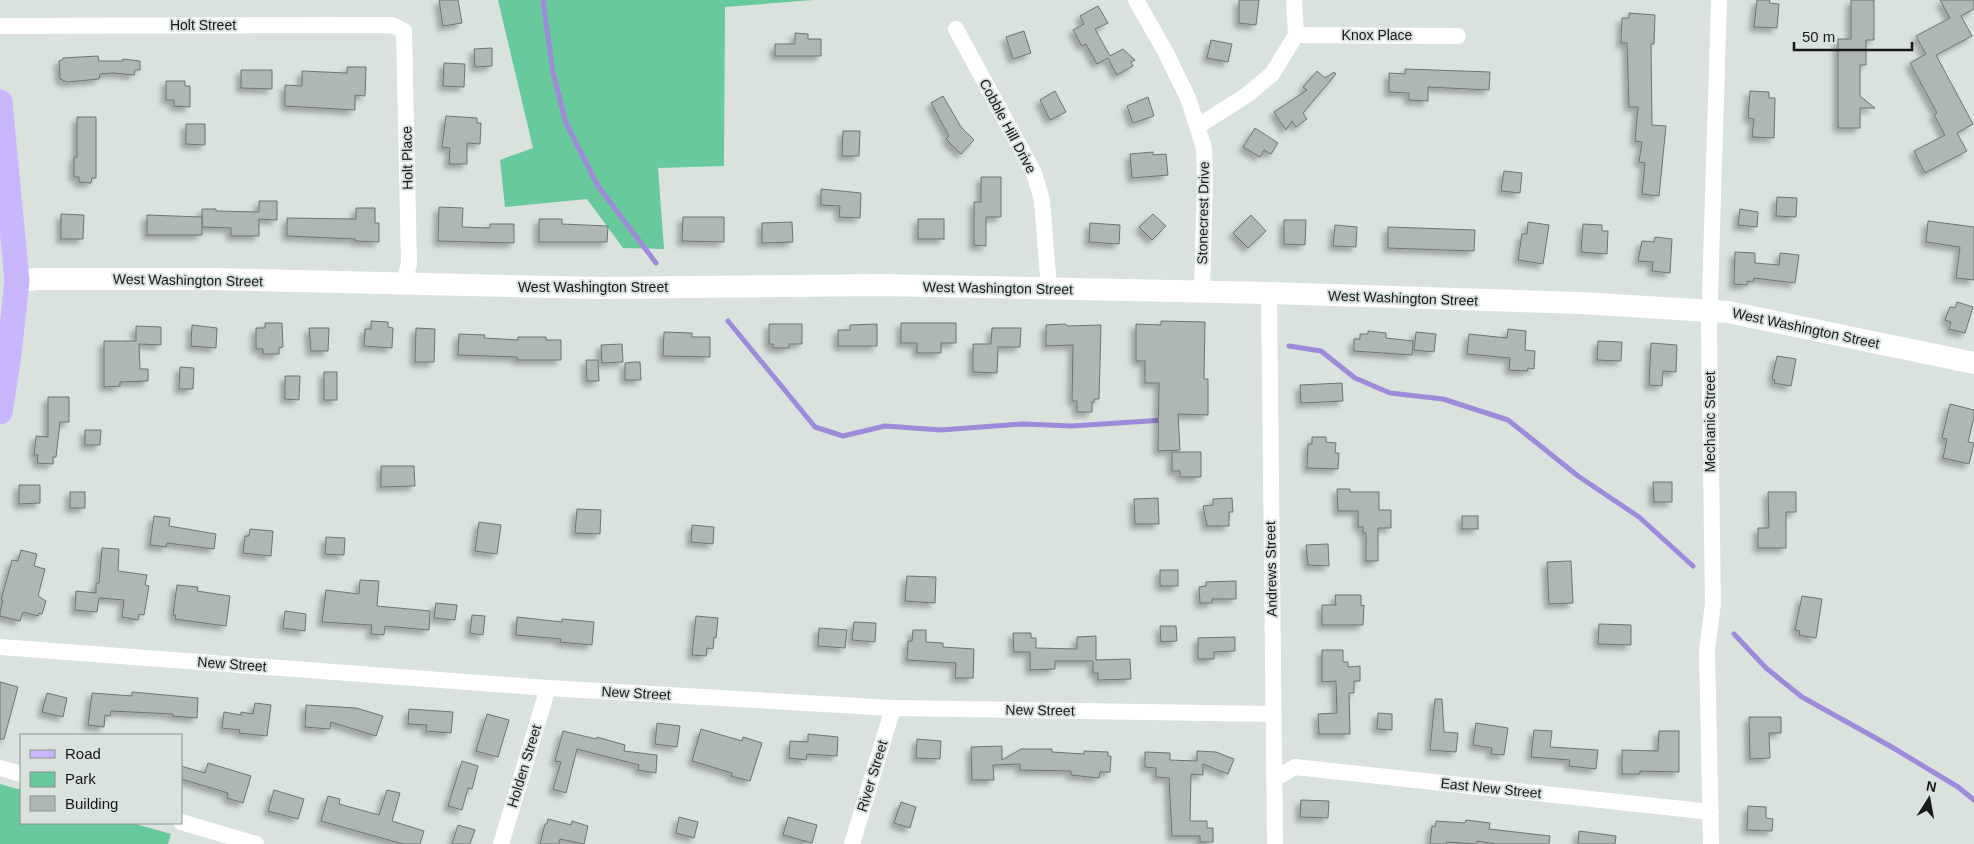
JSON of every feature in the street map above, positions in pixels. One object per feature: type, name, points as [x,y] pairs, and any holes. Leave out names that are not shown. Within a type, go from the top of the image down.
[{"type":"main road","points":[[0,110],[17,281],[9,355],[0,412]]},
{"type":"main road","name":"West Washington Street","points":[[17,281],[38,279],[212,279],[403,285],[599,288],[882,285],[1571,303],[1728,312],[1974,363]]},
{"type":"street","name":"Stonecrest Drive","points":[[1136,0],[1165,51],[1188,98],[1204,148],[1202,292]]},
{"type":"street","points":[[1198,126],[1247,95],[1272,74],[1296,35],[1294,0]]},
{"type":"street","name":"Mechanic Street","points":[[1711,844],[1707,649],[1713,604],[1710,310],[1719,0]]},
{"type":"street","name":"Holt Street","points":[[0,26],[392,25],[404,31]]},
{"type":"street","name":"Cobble Hill Drive","points":[[956,29],[1034,173],[1042,200],[1049,289]]},
{"type":"street","name":"Holt Place","points":[[403,285],[409,264],[404,31]]},
{"type":"street","name":"Knox Place","points":[[1296,35],[1458,36]]},
{"type":"street","name":"Andrews Street","points":[[1269,294],[1275,844]]},
{"type":"street","name":"New Street","points":[[0,647],[548,688],[893,708],[1273,714]]},
{"type":"street","name":"Holden Street","points":[[500,844],[548,688]]},
{"type":"street","name":"River Street","points":[[852,844],[893,708]]},
{"type":"street","name":"East New Street","points":[[1275,779],[1295,767],[1711,812]]},
{"type":"street","points":[[0,768],[20,774]]},
{"type":"street","points":[[182,822],[256,844]]},
{"type":"green space","points":[[498,0],[813,0],[725,7],[724,166],[658,168],[664,249],[623,248],[587,199],[505,207],[500,160],[533,148]]},
{"type":"green space","points":[[0,784],[20,790],[20,824],[136,824],[171,834],[168,844],[0,844]]},
{"type":"building","points":[[439,0],[458,0],[462,23],[443,26]]},
{"type":"building","points":[[1239,0],[1259,0],[1256,25],[1239,23]]},
{"type":"building","points":[[1757,0],[1770,0],[1769,3],[1779,4],[1777,28],[1754,27]]},
{"type":"building","points":[[1851,0],[1874,0],[1874,40],[1866,40],[1866,65],[1860,65],[1860,96],[1875,108],[1860,108],[1860,128],[1838,128],[1838,39],[1851,39]]},
{"type":"building","points":[[1940,0],[1974,0],[1974,9],[1961,16],[1972,36],[1936,55],[1973,124],[1957,133],[1967,151],[1925,173],[1914,151],[1945,135],[1934,115],[1937,113],[1910,63],[1926,54],[1916,36],[1950,18]]},
{"type":"building","points":[[1098,6],[1108,23],[1095,29],[1110,56],[1123,49],[1135,60],[1131,62],[1133,66],[1117,75],[1108,58],[1097,64],[1086,44],[1082,46],[1073,30],[1084,24],[1080,16]]},
{"type":"building","points":[[1629,13],[1655,15],[1654,44],[1651,44],[1652,125],[1666,126],[1659,196],[1642,194],[1645,163],[1639,162],[1642,142],[1635,141],[1638,107],[1629,107],[1627,43],[1621,43],[1622,18],[1629,18]]},
{"type":"building","points":[[1024,31],[1031,53],[1013,59],[1006,37]]},
{"type":"building","points":[[795,33],[808,34],[808,39],[821,39],[821,56],[775,56],[775,44],[795,44]]},
{"type":"building","points":[[1211,40],[1232,44],[1228,62],[1207,58]]},
{"type":"building","points":[[492,48],[492,66],[475,67],[474,49]]},
{"type":"building","points":[[98,56],[99,61],[123,61],[123,59],[140,61],[140,70],[135,70],[134,75],[100,74],[99,79],[67,82],[60,79],[59,61],[63,58]]},
{"type":"building","points":[[444,63],[465,64],[464,87],[443,86]]},
{"type":"building","points":[[347,67],[366,67],[365,96],[355,95],[355,110],[285,106],[285,85],[302,86],[302,71],[347,73]]},
{"type":"building","points":[[1405,69],[1490,72],[1489,90],[1428,87],[1428,101],[1409,100],[1409,93],[1389,92],[1389,73],[1405,74]]},
{"type":"building","points":[[241,70],[272,70],[272,89],[241,88]]},
{"type":"building","points":[[1317,71],[1325,78],[1334,72],[1336,74],[1303,113],[1307,119],[1296,127],[1292,121],[1286,130],[1274,112],[1307,90],[1303,87]]},
{"type":"building","points":[[166,81],[185,81],[185,86],[190,86],[190,107],[174,106],[174,100],[166,100]]},
{"type":"building","points":[[1055,91],[1066,112],[1050,120],[1040,100]]},
{"type":"building","points":[[1750,91],[1769,92],[1769,98],[1775,98],[1774,138],[1752,137],[1754,119],[1748,118]]},
{"type":"building","points":[[943,96],[961,127],[974,140],[961,154],[946,139],[949,136],[931,103]]},
{"type":"building","points":[[1148,97],[1154,116],[1133,123],[1127,106]]},
{"type":"building","points":[[446,116],[477,118],[477,123],[481,123],[480,144],[467,143],[467,164],[449,164],[450,148],[442,147]]},
{"type":"building","points":[[77,117],[96,117],[96,178],[92,178],[91,183],[79,182],[79,177],[74,177],[74,157],[77,157]]},
{"type":"building","points":[[186,124],[205,124],[205,145],[186,144]]},
{"type":"building","points":[[1255,128],[1278,143],[1271,154],[1264,150],[1260,157],[1243,147]]},
{"type":"building","points":[[843,131],[860,131],[859,156],[842,156]]},
{"type":"building","points":[[1153,152],[1153,155],[1166,154],[1168,175],[1132,178],[1130,154]]},
{"type":"building","points":[[1504,171],[1522,173],[1520,193],[1501,191]]},
{"type":"building","points":[[981,177],[1001,177],[1001,217],[986,217],[986,246],[974,245],[974,202],[981,202]]},
{"type":"building","points":[[821,189],[861,193],[860,218],[839,217],[840,206],[821,205]]},
{"type":"building","points":[[1777,197],[1797,198],[1796,217],[1776,216]]},
{"type":"building","points":[[259,201],[277,201],[277,220],[259,219],[259,236],[231,236],[231,228],[202,227],[202,209],[259,212]]},
{"type":"building","points":[[439,207],[463,208],[462,227],[490,228],[490,224],[514,224],[514,243],[438,241]]},
{"type":"building","points":[[356,208],[375,208],[375,223],[379,223],[379,242],[287,236],[287,218],[356,219]]},
{"type":"building","points":[[1740,209],[1758,212],[1757,227],[1738,225]]},
{"type":"building","points":[[61,214],[84,215],[83,239],[61,239]]},
{"type":"building","points":[[1153,214],[1166,226],[1152,240],[1139,227]]},
{"type":"building","points":[[147,215],[202,217],[202,235],[147,235]]},
{"type":"building","points":[[1251,215],[1266,231],[1248,248],[1233,233]]},
{"type":"building","points":[[683,217],[724,217],[724,242],[682,241]]},
{"type":"building","points":[[539,219],[562,219],[562,224],[608,226],[607,242],[539,242]]},
{"type":"building","points":[[918,219],[944,219],[944,239],[918,239]]},
{"type":"building","points":[[1284,220],[1306,220],[1305,245],[1284,244]]},
{"type":"building","points":[[1928,221],[1974,227],[1974,280],[1956,278],[1960,247],[1926,242]]},
{"type":"building","points":[[792,222],[793,242],[762,243],[762,223]]},
{"type":"building","points":[[1528,222],[1549,225],[1543,264],[1518,260],[1522,234],[1527,234]]},
{"type":"building","points":[[1090,223],[1120,225],[1119,244],[1089,242]]},
{"type":"building","points":[[1583,224],[1602,225],[1602,231],[1608,231],[1607,254],[1581,252]]},
{"type":"building","points":[[1335,225],[1357,227],[1356,247],[1333,246]]},
{"type":"building","points":[[1388,227],[1475,230],[1474,251],[1388,248]]},
{"type":"building","points":[[1655,237],[1672,239],[1670,273],[1652,271],[1653,262],[1638,261],[1642,241],[1654,242]]},
{"type":"building","points":[[1735,252],[1755,253],[1755,263],[1779,265],[1780,253],[1799,255],[1795,283],[1754,278],[1753,282],[1747,281],[1747,285],[1734,284]]},
{"type":"building","points":[[1957,302],[1973,307],[1965,333],[1949,329],[1951,322],[1945,320],[1950,307],[1955,308]]},
{"type":"building","points":[[371,321],[388,322],[388,327],[393,328],[392,348],[364,346],[365,329],[371,329]]},
{"type":"building","points":[[1161,321],[1205,322],[1204,379],[1208,379],[1208,415],[1178,414],[1180,450],[1158,451],[1159,383],[1145,383],[1145,361],[1136,361],[1136,324],[1161,325]]},
{"type":"building","points":[[265,323],[282,323],[283,347],[279,348],[279,354],[263,354],[263,349],[256,349],[256,328],[265,328]]},
{"type":"building","points":[[901,323],[956,323],[956,343],[941,343],[941,353],[917,353],[917,343],[901,343]]},
{"type":"building","points":[[769,324],[802,324],[802,344],[789,344],[789,348],[773,348],[773,344],[769,344]]},
{"type":"building","points":[[877,324],[877,346],[838,346],[838,330],[850,330],[850,325]]},
{"type":"building","points":[[1065,324],[1068,326],[1101,325],[1099,399],[1094,399],[1094,402],[1092,402],[1092,412],[1077,412],[1077,401],[1072,401],[1073,345],[1046,346],[1046,325]]},
{"type":"building","points":[[192,325],[217,328],[216,348],[191,346]]},
{"type":"building","points":[[136,326],[161,327],[161,345],[139,344],[140,369],[148,369],[148,381],[120,382],[120,386],[104,387],[104,341],[136,341]]},
{"type":"building","points":[[309,328],[329,328],[328,351],[311,351]]},
{"type":"building","points":[[416,328],[435,329],[434,362],[415,362]]},
{"type":"building","points":[[992,328],[1021,328],[1020,347],[998,347],[997,373],[973,372],[973,344],[991,344]]},
{"type":"building","points":[[1508,329],[1526,331],[1525,350],[1535,351],[1534,369],[1528,368],[1527,371],[1509,370],[1510,358],[1467,354],[1469,334],[1507,338]]},
{"type":"building","points":[[1368,331],[1386,333],[1386,338],[1413,341],[1412,355],[1354,351],[1354,339],[1360,339],[1360,334],[1368,334]]},
{"type":"building","points":[[664,332],[692,333],[692,337],[710,337],[710,357],[663,356]]},
{"type":"building","points":[[1416,332],[1436,334],[1434,352],[1414,350]]},
{"type":"building","points":[[459,334],[485,335],[484,338],[518,340],[518,337],[546,337],[546,340],[561,340],[561,360],[517,360],[517,357],[458,355]]},
{"type":"building","points":[[1598,341],[1622,342],[1621,361],[1597,360]]},
{"type":"building","points":[[1651,343],[1677,345],[1676,372],[1663,371],[1662,386],[1649,385]]},
{"type":"building","points":[[622,344],[623,362],[602,363],[601,345]]},
{"type":"building","points":[[1777,356],[1796,359],[1791,386],[1774,383],[1775,380],[1772,379]]},
{"type":"building","points":[[586,360],[598,360],[599,381],[587,381]]},
{"type":"building","points":[[640,362],[641,380],[625,380],[625,363]]},
{"type":"building","points":[[180,367],[194,368],[193,389],[179,389]]},
{"type":"building","points":[[324,372],[337,372],[337,400],[324,400]]},
{"type":"building","points":[[285,376],[300,376],[299,400],[285,399]]},
{"type":"building","points":[[1342,383],[1343,401],[1301,403],[1300,385]]},
{"type":"building","points":[[48,397],[69,397],[69,422],[60,422],[56,457],[53,457],[53,464],[37,463],[38,455],[34,455],[36,436],[48,437]]},
{"type":"building","points":[[1950,404],[1974,410],[1968,442],[1974,443],[1969,464],[1943,458],[1947,439],[1942,438]]},
{"type":"building","points":[[85,430],[101,430],[100,445],[85,445]]},
{"type":"building","points":[[1312,437],[1326,437],[1326,442],[1336,443],[1335,453],[1339,453],[1338,469],[1307,468],[1308,444],[1312,444]]},
{"type":"building","points":[[1172,452],[1201,452],[1201,477],[1180,477],[1180,471],[1172,471]]},
{"type":"building","points":[[381,466],[414,466],[415,486],[381,487]]},
{"type":"building","points":[[1653,482],[1672,482],[1672,502],[1654,502]]},
{"type":"building","points":[[19,485],[40,485],[40,503],[19,504]]},
{"type":"building","points":[[1337,489],[1350,489],[1350,492],[1379,492],[1379,510],[1391,510],[1391,528],[1378,528],[1378,561],[1366,561],[1366,533],[1363,533],[1363,527],[1358,527],[1358,511],[1338,511]]},
{"type":"building","points":[[70,492],[85,492],[85,508],[70,508]]},
{"type":"building","points":[[1768,492],[1796,492],[1796,512],[1786,512],[1786,548],[1758,548],[1758,528],[1769,528]]},
{"type":"building","points":[[1158,498],[1159,524],[1135,524],[1134,499]]},
{"type":"building","points":[[1232,498],[1233,512],[1229,512],[1229,526],[1207,526],[1203,506],[1213,505],[1213,499]]},
{"type":"building","points":[[577,509],[601,510],[600,534],[575,533]]},
{"type":"building","points":[[154,516],[170,518],[169,526],[216,534],[214,549],[167,543],[166,547],[150,545]]},
{"type":"building","points":[[1462,516],[1478,516],[1478,529],[1462,529]]},
{"type":"building","points":[[479,522],[501,525],[497,554],[475,551]]},
{"type":"building","points":[[692,525],[714,527],[713,544],[691,542]]},
{"type":"building","points":[[250,529],[273,531],[271,556],[243,553],[245,536],[249,536]]},
{"type":"building","points":[[326,537],[345,538],[344,555],[325,554]]},
{"type":"building","points":[[1328,544],[1329,566],[1308,565],[1306,545]]},
{"type":"building","points":[[102,548],[119,549],[118,571],[147,575],[145,585],[149,586],[144,615],[139,614],[138,620],[122,617],[124,600],[99,598],[97,612],[75,610],[76,591],[96,593],[96,583],[99,583]]},
{"type":"building","points":[[21,550],[37,554],[34,566],[45,569],[38,596],[46,601],[42,614],[39,613],[38,616],[23,612],[20,621],[0,616],[0,612],[3,600],[1,600],[12,560],[18,561]]},
{"type":"building","points":[[1571,561],[1573,603],[1549,604],[1547,562]]},
{"type":"building","points":[[1160,570],[1178,570],[1178,586],[1160,586]]},
{"type":"building","points":[[907,576],[936,577],[935,603],[905,601]]},
{"type":"building","points":[[360,580],[379,581],[377,606],[430,611],[429,630],[385,626],[384,635],[371,634],[372,625],[322,622],[326,590],[359,594]]},
{"type":"building","points":[[1236,581],[1236,599],[1212,599],[1212,603],[1200,603],[1199,587],[1206,586],[1206,582]]},
{"type":"building","points":[[177,585],[198,587],[197,591],[230,596],[226,626],[175,619],[176,615],[173,615]]},
{"type":"building","points":[[1335,595],[1361,595],[1361,606],[1364,605],[1363,625],[1322,625],[1322,605],[1336,605]]},
{"type":"building","points":[[1802,596],[1822,599],[1816,638],[1799,635],[1800,631],[1795,630]]},
{"type":"building","points":[[436,603],[457,605],[455,620],[434,618]]},
{"type":"building","points":[[285,611],[306,614],[305,631],[283,628]]},
{"type":"building","points":[[472,615],[485,616],[483,635],[470,633]]},
{"type":"building","points":[[696,616],[718,618],[713,649],[707,648],[706,656],[692,655]]},
{"type":"building","points":[[517,617],[562,622],[562,619],[594,622],[592,645],[560,642],[561,639],[516,635]]},
{"type":"building","points":[[854,622],[876,623],[875,642],[852,640]]},
{"type":"building","points":[[1599,624],[1631,625],[1631,645],[1598,644]]},
{"type":"building","points":[[1160,626],[1176,626],[1177,641],[1161,642]]},
{"type":"building","points":[[819,628],[847,630],[845,648],[818,646]]},
{"type":"building","points":[[913,630],[926,630],[926,642],[943,643],[943,647],[974,649],[973,678],[955,678],[956,663],[907,660],[908,641],[912,641]]},
{"type":"building","points":[[1013,633],[1031,633],[1031,638],[1036,638],[1036,648],[1077,649],[1077,637],[1096,636],[1096,660],[1130,659],[1131,679],[1098,680],[1098,673],[1093,673],[1093,661],[1055,661],[1055,669],[1030,670],[1030,652],[1014,652]]},
{"type":"building","points":[[1235,637],[1235,651],[1214,652],[1214,659],[1198,659],[1198,638]]},
{"type":"building","points":[[1322,650],[1343,650],[1343,662],[1348,662],[1348,667],[1360,666],[1360,681],[1354,681],[1354,693],[1349,693],[1350,734],[1319,734],[1318,714],[1337,713],[1336,681],[1322,682]]},
{"type":"building","points":[[0,682],[18,687],[4,739],[0,739]]},
{"type":"building","points":[[132,692],[198,698],[197,718],[173,716],[173,714],[111,711],[110,716],[105,715],[104,727],[88,725],[92,693],[132,696]]},
{"type":"building","points":[[47,693],[67,698],[63,717],[42,712]]},
{"type":"building","points":[[1435,699],[1442,699],[1444,732],[1458,733],[1456,752],[1430,750]]},
{"type":"building","points":[[255,703],[271,705],[267,736],[239,733],[240,730],[222,728],[224,712],[241,715],[241,712],[253,714]]},
{"type":"building","points":[[306,705],[356,708],[383,716],[376,736],[331,722],[330,729],[305,727]]},
{"type":"building","points":[[409,709],[453,712],[451,733],[426,731],[427,725],[408,724]]},
{"type":"building","points":[[1378,713],[1392,714],[1392,730],[1377,729]]},
{"type":"building","points":[[487,714],[509,720],[498,757],[476,751]]},
{"type":"building","points":[[1749,717],[1781,717],[1781,733],[1769,733],[1770,758],[1750,759]]},
{"type":"building","points":[[657,723],[680,726],[677,747],[655,744]]},
{"type":"building","points":[[1476,723],[1508,728],[1504,755],[1491,754],[1492,748],[1473,745]]},
{"type":"building","points":[[701,729],[742,741],[743,737],[762,743],[750,781],[731,776],[732,773],[692,761]]},
{"type":"building","points":[[1534,730],[1552,731],[1550,747],[1598,750],[1596,769],[1569,766],[1570,760],[1531,757]]},
{"type":"building","points":[[563,731],[596,739],[597,737],[625,745],[624,751],[657,755],[656,773],[638,770],[639,765],[577,749],[566,793],[553,789],[561,762],[555,761]]},
{"type":"building","points":[[1659,731],[1679,731],[1679,772],[1640,771],[1640,774],[1622,774],[1622,750],[1658,751]]},
{"type":"building","points":[[808,734],[838,737],[837,756],[807,754],[806,760],[789,758],[790,741],[808,742]]},
{"type":"building","points":[[917,739],[941,741],[940,759],[916,758]]},
{"type":"building","points":[[1002,746],[1002,760],[1021,749],[1052,749],[1052,752],[1084,754],[1084,751],[1108,752],[1108,756],[1111,756],[1110,772],[1100,772],[1099,778],[1071,775],[1071,771],[1020,770],[1020,764],[993,765],[994,780],[972,780],[971,747]]},
{"type":"building","points":[[1197,751],[1216,752],[1234,759],[1228,774],[1203,764],[1203,775],[1191,774],[1190,821],[1207,821],[1207,828],[1213,828],[1213,842],[1200,842],[1200,836],[1172,836],[1169,778],[1156,777],[1156,768],[1145,767],[1145,752],[1170,753],[1170,760],[1197,761]]},
{"type":"building","points":[[462,761],[478,766],[472,789],[468,788],[462,810],[448,806]]},
{"type":"building","points":[[208,763],[251,776],[243,803],[227,798],[228,793],[182,779],[182,766],[205,773]]},
{"type":"building","points":[[274,790],[304,799],[298,819],[268,811]]},
{"type":"building","points":[[387,790],[400,793],[392,821],[424,831],[420,844],[403,844],[321,821],[328,796],[340,799],[339,804],[379,815]]},
{"type":"building","points":[[1301,800],[1329,801],[1328,818],[1300,817]]},
{"type":"building","points":[[901,802],[916,807],[910,828],[894,823]]},
{"type":"building","points":[[1748,806],[1766,807],[1766,818],[1773,819],[1772,831],[1747,830]]},
{"type":"building","points":[[679,817],[698,822],[694,838],[676,833]]},
{"type":"building","points":[[788,817],[817,825],[812,843],[783,835]]},
{"type":"building","points":[[548,819],[571,825],[572,821],[588,826],[584,844],[560,839],[559,844],[540,844]]},
{"type":"building","points":[[1466,820],[1490,823],[1489,829],[1550,836],[1549,844],[1496,844],[1477,841],[1476,844],[1447,842],[1446,844],[1430,844],[1432,826],[1435,827],[1436,821],[1465,823]]},
{"type":"building","points":[[458,825],[475,830],[470,844],[452,844]]},
{"type":"building","points":[[1579,831],[1616,836],[1615,844],[1578,844]]},
{"type":"waterway","points":[[543,0],[553,73],[566,123],[598,186],[656,263]]},
{"type":"waterway","points":[[728,321],[815,427],[843,436],[885,426],[941,430],[1023,424],[1072,426],[1164,420]]},
{"type":"waterway","points":[[1289,346],[1321,351],[1355,378],[1390,393],[1443,399],[1508,420],[1578,476],[1639,517],[1693,566]]},
{"type":"waterway","points":[[1734,634],[1766,668],[1802,697],[1890,746],[1958,787],[1974,800]]}]
